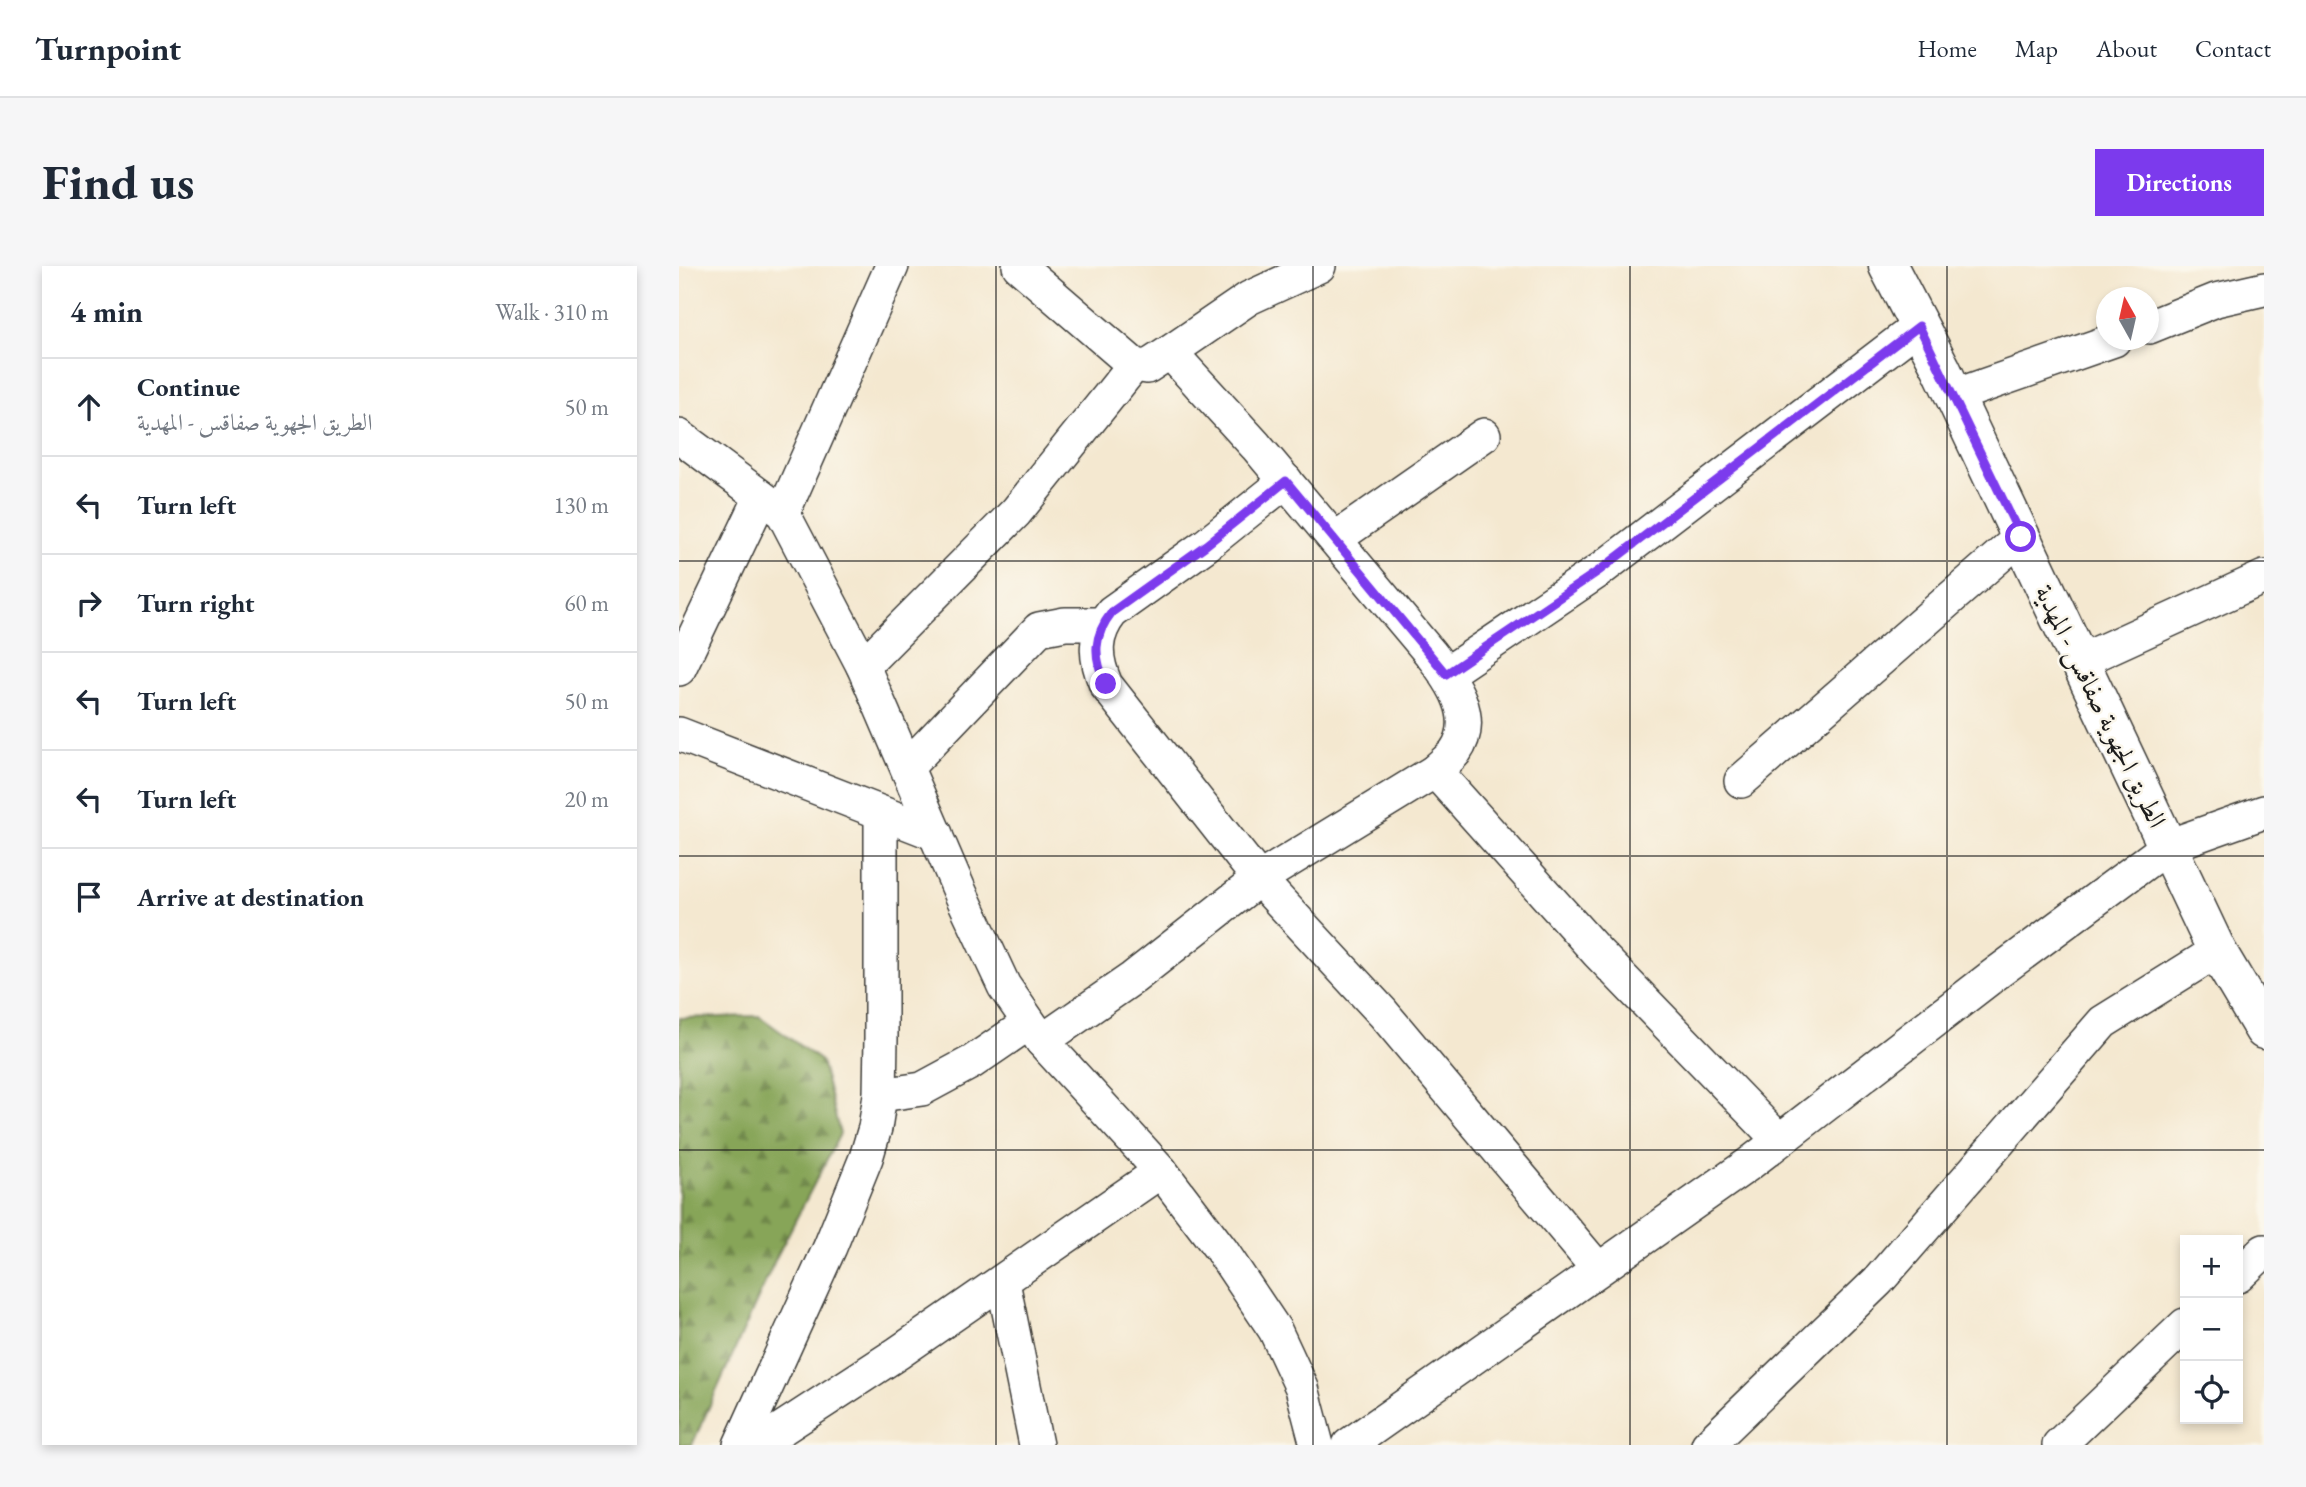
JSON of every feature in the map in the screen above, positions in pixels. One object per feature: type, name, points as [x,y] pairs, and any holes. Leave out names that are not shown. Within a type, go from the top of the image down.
[{"type":"main road","name":"الطريق الجهوية صفاقس - المهدية","points":[[1888,266],[1954,396],[2217,951],[2264,1030]]},
{"type":"street","points":[[679,669],[772,505],[892,266]]},
{"type":"street","points":[[1019,266],[1134,365],[1147,367],[1249,298],[1319,266]]},
{"type":"street","points":[[2159,323],[2216,300],[2264,289]]},
{"type":"street","points":[[1446,674],[1600,570],[1919,326]]},
{"type":"street","points":[[1954,396],[2096,346]]},
{"type":"street","points":[[880,1095],[922,1089],[1036,1032],[1133,978],[1259,879],[1435,771],[1454,752],[1464,734],[1464,709],[1446,674],[1286,481],[1170,352]]},
{"type":"street","points":[[863,666],[1016,512],[1134,365]]},
{"type":"street","points":[[1335,539],[1484,435]]},
{"type":"street","points":[[679,436],[772,505],[863,666],[961,894],[1004,986],[1036,1032],[1161,1171],[1222,1251],[1275,1330],[1302,1388],[1317,1445]]},
{"type":"street","points":[[1286,481],[1206,545],[1112,612],[1102,624],[1097,646],[1098,668],[1106,684],[1259,879],[1383,1013],[1598,1269]]},
{"type":"street","points":[[1741,781],[2021,537]]},
{"type":"street","points":[[2080,661],[2264,577]]},
{"type":"street","points":[[907,767],[1039,629],[1065,624],[1102,624]]},
{"type":"street","points":[[679,734],[936,834]]},
{"type":"street","points":[[1435,771],[1598,953],[1779,1140]]},
{"type":"street","points":[[1349,1445],[1749,1164],[1994,975],[2168,846],[2264,812]]},
{"type":"street","points":[[740,1445],[830,1247],[866,1158],[875,1128],[880,1095],[881,813]]},
{"type":"street","points":[[1708,1445],[1878,1281],[2103,1023],[2217,951]]},
{"type":"street","points":[[757,1445],[1003,1282],[1161,1171]]},
{"type":"street","points":[[2243,1271],[2264,1251]]},
{"type":"street","points":[[1003,1282],[1036,1445]]},
{"type":"street","points":[[2061,1444],[2180,1330]]},
{"type":"green space","points":[[759,1016],[821,1061],[840,1134],[777,1256],[692,1445],[679,1445],[679,1018]]},
{"type":"route","points":[[1106,684],[1098,668],[1097,646],[1102,624],[1112,612],[1206,545],[1286,481],[1446,674],[1600,570],[1919,326],[2021,537]]}]
